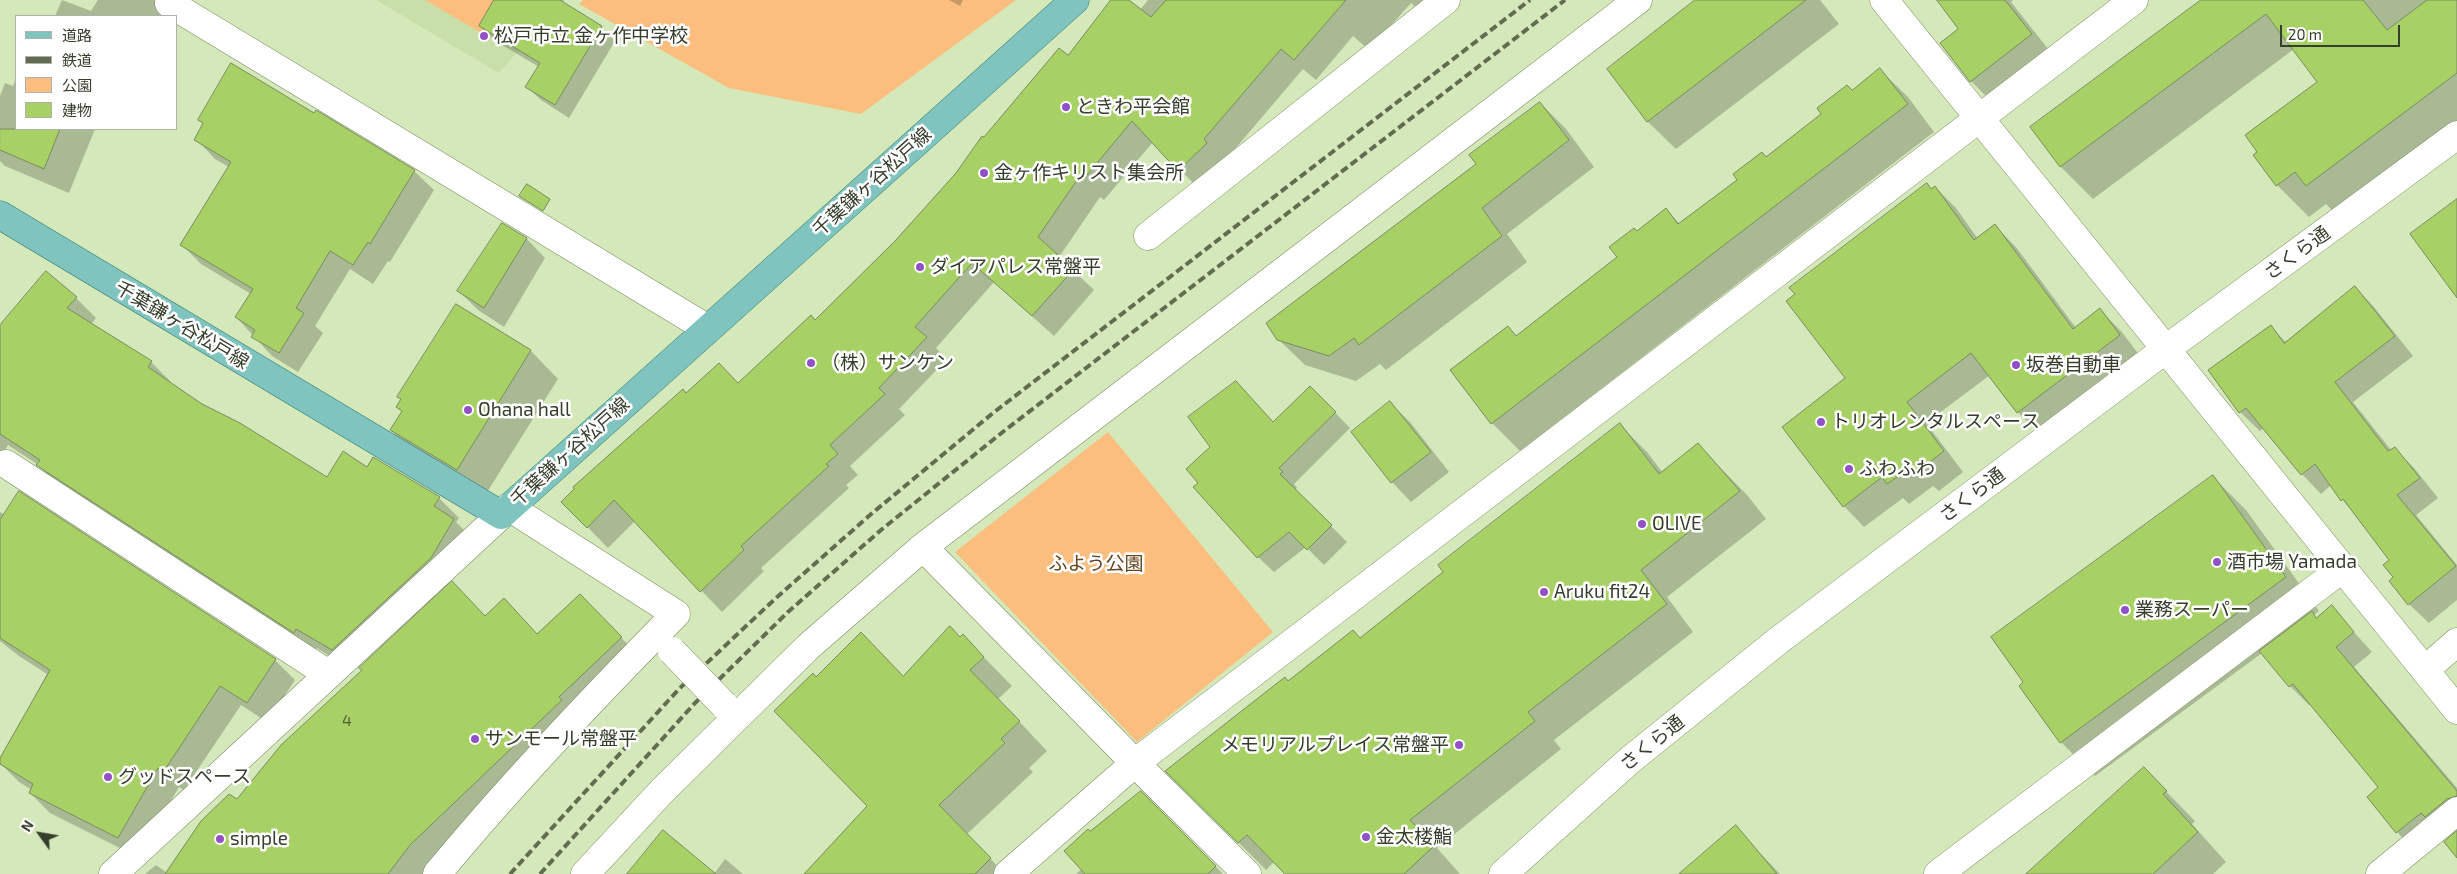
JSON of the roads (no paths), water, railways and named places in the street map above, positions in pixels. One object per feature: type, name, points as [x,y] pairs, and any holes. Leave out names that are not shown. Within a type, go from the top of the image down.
[{"type":"main road","name":"千葉鎌ヶ谷松戸線","points":[[0,215],[505,511],[1075,0]]},
{"type":"street","points":[[171,0],[169,3],[708,329]]},
{"type":"street","points":[[1148,236],[1446,0]]},
{"type":"street","points":[[586,874],[662,791],[809,646],[923,547],[1638,0]]},
{"type":"street","points":[[1884,0],[2457,710]]},
{"type":"street","points":[[1008,874],[1135,763],[2134,0]]},
{"type":"street","name":"さくら通","points":[[1502,874],[1630,760],[1779,640],[2457,135]]},
{"type":"street","points":[[6,464],[328,674]]},
{"type":"street","points":[[113,874],[505,511],[676,614],[558,735],[489,810],[437,874]]},
{"type":"street","points":[[923,547],[1247,874]]},
{"type":"street","points":[[1938,874],[2342,568]]},
{"type":"street","points":[[2425,670],[2457,642]]},
{"type":"street","points":[[672,651],[724,706]]},
{"type":"street","points":[[2380,874],[2457,811]]},
{"type":"railway","points":[[510,874],[679,689],[776,598],[870,515],[993,413],[1530,0]]},
{"type":"railway","points":[[540,874],[695,703],[788,612],[881,530],[1004,431],[1565,0]]},
{"type":"place","name":"松戸市立 金ヶ作中学校","points":[[484,36]]},
{"type":"place","name":"ときわ平会館","points":[[1066,107]]},
{"type":"place","name":"金ヶ作キリスト集会所","points":[[984,173]]},
{"type":"place","name":"ダイアパレス常盤平","points":[[920,267]]},
{"type":"place","name":"（株）サンケン","points":[[811,363]]},
{"type":"place","name":"坂巻自動車","points":[[2016,365]]},
{"type":"place","name":"Ohana hall","points":[[468,410]]},
{"type":"place","name":"トリオレンタルスペース","points":[[1821,422]]},
{"type":"place","name":"ふわふわ","points":[[1849,469]]},
{"type":"place","name":"OLIVE","points":[[1642,524]]},
{"type":"place","name":"酒市場 Yamada","points":[[2217,562]]},
{"type":"place","name":"Aruku fit24","points":[[1544,592]]},
{"type":"place","name":"業務スーパー","points":[[2125,610]]},
{"type":"place","name":"サンモール常盤平","points":[[475,739]]},
{"type":"place","name":"メモリアルプレイス常盤平","points":[[1459,745]]},
{"type":"place","name":"グッドスペース","points":[[108,777]]},
{"type":"place","name":"金太楼鮨","points":[[1366,837]]},
{"type":"place","name":"simple","points":[[220,839]]},
{"type":"park label","name":"ふよう公園","points":[[1096,564]]}]
